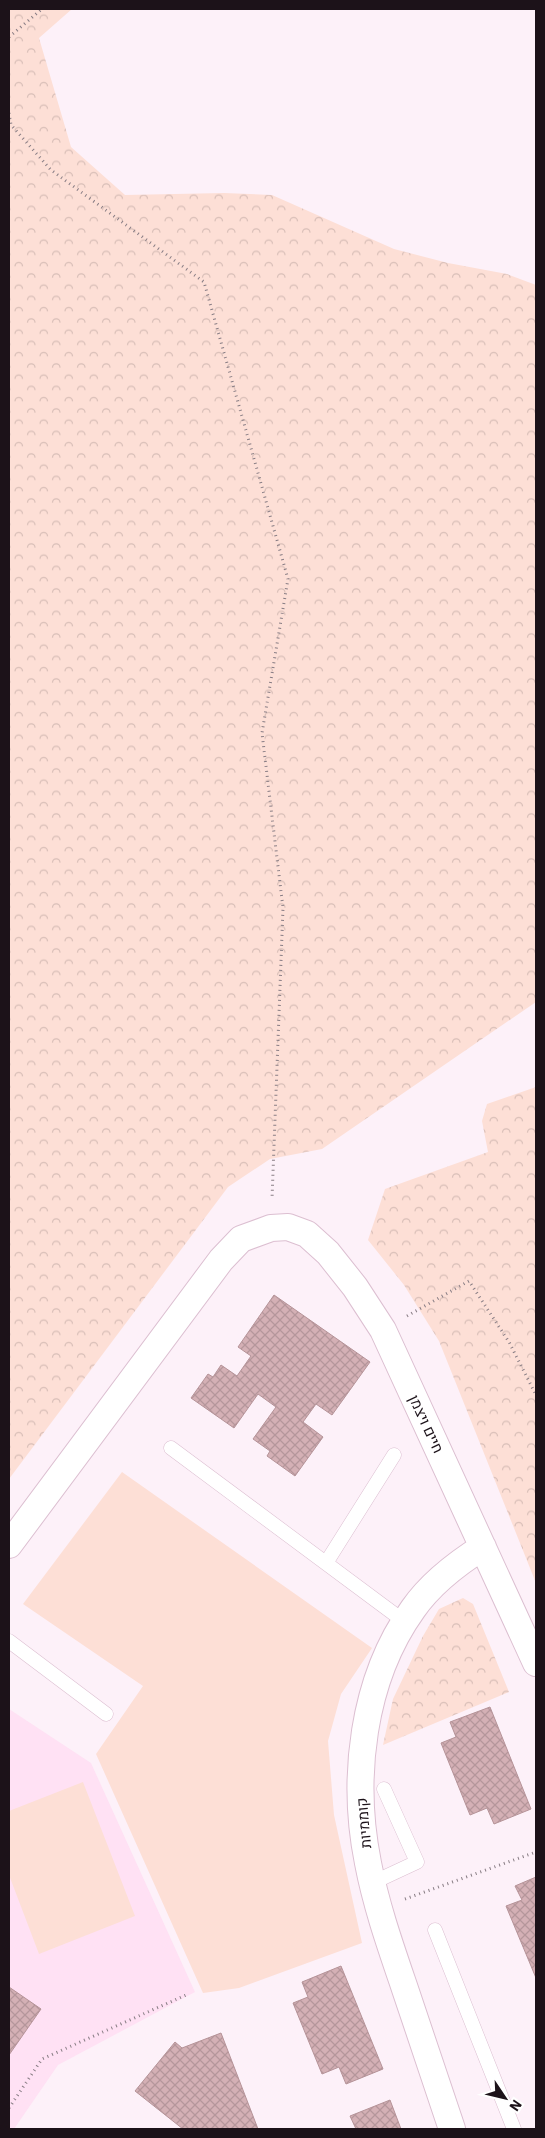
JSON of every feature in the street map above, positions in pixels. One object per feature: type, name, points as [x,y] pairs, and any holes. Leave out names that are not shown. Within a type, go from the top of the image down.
[{"type":"street","name":"חיים ויצמן","points":[[271,1228],[288,1227],[307,1234],[338,1267],[383,1330],[536,1663]]},
{"type":"street","points":[[9,1545],[221,1260],[242,1239],[271,1228]]},
{"type":"street","name":"קוממיות","points":[[452,2129],[378,1909],[372,1883],[362,1814],[361,1768],[366,1724],[376,1682],[392,1643],[413,1609],[438,1579],[483,1546]]},
{"type":"lane","points":[[172,1448],[405,1622]]},
{"type":"lane","points":[[326,1563],[394,1455]]},
{"type":"lane","points":[[9,1641],[106,1714]]},
{"type":"lane","points":[[372,1883],[417,1862],[384,1789]]},
{"type":"lane","points":[[435,1930],[514,2129]]},
{"type":"path","points":[[9,37],[42,9]]},
{"type":"path","points":[[9,113],[11,125],[51,170],[204,282],[288,579],[262,733],[283,908],[271,1228]]},
{"type":"path","points":[[383,1330],[469,1281],[510,1342],[536,1395]]},
{"type":"path","points":[[378,1909],[536,1852]]},
{"type":"path","points":[[9,2108],[42,2059],[186,1995]]},
{"type":"shaded area","points":[[9,1709],[91,1763],[195,1992],[58,2065],[14,2129],[9,2129]]},
{"type":"green space","points":[[9,9],[72,9],[39,38],[71,147],[125,195],[224,193],[272,195],[394,249],[448,263],[507,274],[536,285],[536,1002],[322,1149],[270,1159],[228,1187],[9,1479]]},
{"type":"green space","points":[[536,1087],[536,1583],[439,1341],[404,1285],[368,1240],[385,1189],[488,1152],[482,1121],[487,1104]]},
{"type":"green space","points":[[122,1472],[372,1648],[341,1694],[328,1741],[334,1815],[362,1943],[239,1988],[203,1993],[96,1754],[143,1686],[23,1604]]},
{"type":"green space","points":[[463,1598],[473,1604],[509,1692],[383,1745],[393,1699],[423,1636],[439,1609]]},
{"type":"green space","points":[[83,1782],[135,1916],[39,1954],[9,1875],[9,1811]]},
{"type":"building","points":[[274,1295],[370,1362],[332,1415],[316,1404],[303,1422],[323,1437],[295,1476],[267,1456],[270,1451],[253,1439],[276,1407],[258,1394],[234,1428],[191,1398],[208,1374],[213,1377],[221,1365],[237,1376],[251,1356],[238,1347]]},
{"type":"building","points":[[490,1707],[531,1809],[494,1824],[487,1808],[470,1815],[441,1743],[456,1737],[450,1722]]},
{"type":"building","points":[[536,1877],[536,1978],[506,1906],[522,1900],[515,1886]]},
{"type":"building","points":[[341,1966],[383,2069],[346,2084],[339,2067],[322,2074],[293,2003],[308,1997],[302,1982]]},
{"type":"building","points":[[9,1987],[41,2009],[9,2055]]},
{"type":"building","points":[[221,2033],[258,2129],[183,2129],[135,2091],[175,2042],[182,2048]]},
{"type":"building","points":[[390,2100],[401,2129],[356,2129],[350,2116]]}]
